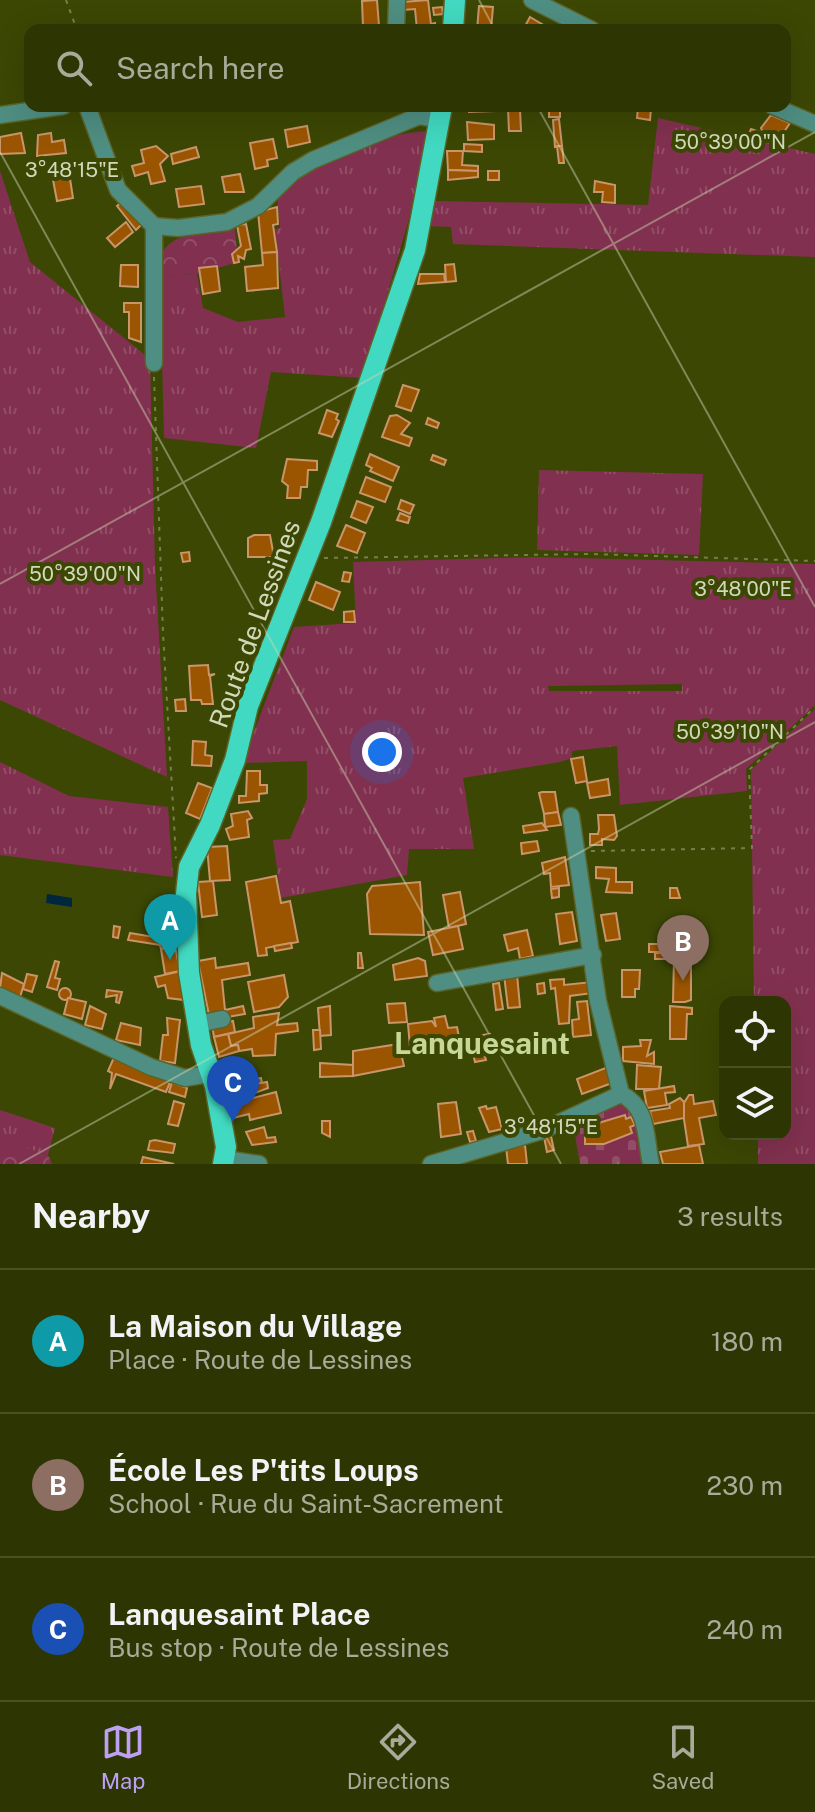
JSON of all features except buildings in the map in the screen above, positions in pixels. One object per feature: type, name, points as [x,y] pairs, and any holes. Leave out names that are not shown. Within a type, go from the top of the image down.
[{"type":"main road","points":[[453,24],[455,0]]},
{"type":"main road","name":"Route de Lessines","points":[[224,1162],[226,1147],[218,1099],[198,1024],[186,925],[189,867],[210,825],[235,760],[248,706],[307,558],[415,250],[441,113]]},
{"type":"street","points":[[396,24],[397,0]]},
{"type":"street","points":[[532,0],[580,24]]},
{"type":"street","points":[[0,115],[24,112]]},
{"type":"street","points":[[89,112],[118,190],[154,226],[178,228],[227,222],[258,206],[293,172],[313,160],[415,112]]},
{"type":"street","points":[[787,112],[815,124]]},
{"type":"street","points":[[154,226],[154,363]]},
{"type":"street","points":[[571,816],[598,1001],[621,1094],[636,1104],[645,1121],[651,1164]]},
{"type":"street","points":[[437,983],[593,955]]},
{"type":"street","points":[[0,996],[151,1067],[185,1078],[209,1074]]},
{"type":"street","points":[[198,1024],[222,1019]]},
{"type":"street","points":[[431,1164],[541,1131],[621,1094]]},
{"type":"street","points":[[224,1162],[259,1164]]},
{"type":"path","points":[[66,0],[75,24]]},
{"type":"path","points":[[154,363],[163,633],[176,857]]},
{"type":"path","points":[[307,558],[590,554],[815,561]]},
{"type":"path","points":[[577,851],[752,848],[749,770],[815,707]]},
{"type":"green space","points":[[658,118],[815,154],[815,257],[453,244],[451,227],[429,226],[435,201],[648,205]]},
{"type":"green space","points":[[428,131],[408,222],[363,378],[271,372],[256,448],[164,438],[160,276],[197,274],[203,308],[238,322],[285,317],[275,229],[280,228],[277,195],[310,171],[348,151],[388,137]]},
{"type":"green space","points":[[0,171],[30,262],[150,359],[155,566],[167,777],[0,700]]},
{"type":"green space","points":[[235,229],[238,262],[197,274],[160,276],[160,261],[164,250],[172,242],[195,234]]},
{"type":"green space","points":[[539,470],[703,474],[699,555],[537,550]]},
{"type":"green space","points":[[537,557],[815,564],[815,705],[746,769],[747,791],[620,805],[617,746],[572,751],[572,758],[560,762],[463,778],[474,849],[409,849],[407,875],[281,898],[273,840],[290,839],[307,799],[307,761],[242,763],[294,627],[356,623],[353,562]],"holes":[[[682,684],[682,691],[549,691],[548,686]]]},
{"type":"green space","points":[[815,709],[815,1164],[758,1164],[758,1140],[791,1140],[791,996],[754,996],[751,770]]},
{"type":"green space","points":[[0,762],[69,796],[168,807],[173,877],[0,855]]},
{"type":"green space","points":[[619,1101],[632,1106],[647,1164],[580,1164],[573,1124]],"holes":[[[624,1115],[626,1119],[631,1117],[634,1125],[630,1127],[632,1133],[586,1144],[585,1127]]]},
{"type":"green space","points":[[0,1110],[55,1128],[48,1155],[0,1140]]},
{"type":"green space","points":[[0,1140],[48,1155],[52,1164],[0,1164]]},
{"type":"water","points":[[47,894],[72,898],[72,907],[46,903]]},
{"type":"place","name":"La Maison du Village","points":[[170,960]]},
{"type":"place","name":"École Les P'tits Loups","points":[[683,981]]},
{"type":"place","name":"Lanquesaint Place","points":[[233,1122]]},
{"type":"district","name":"Lanquesaint","points":[[482,1044]]}]
